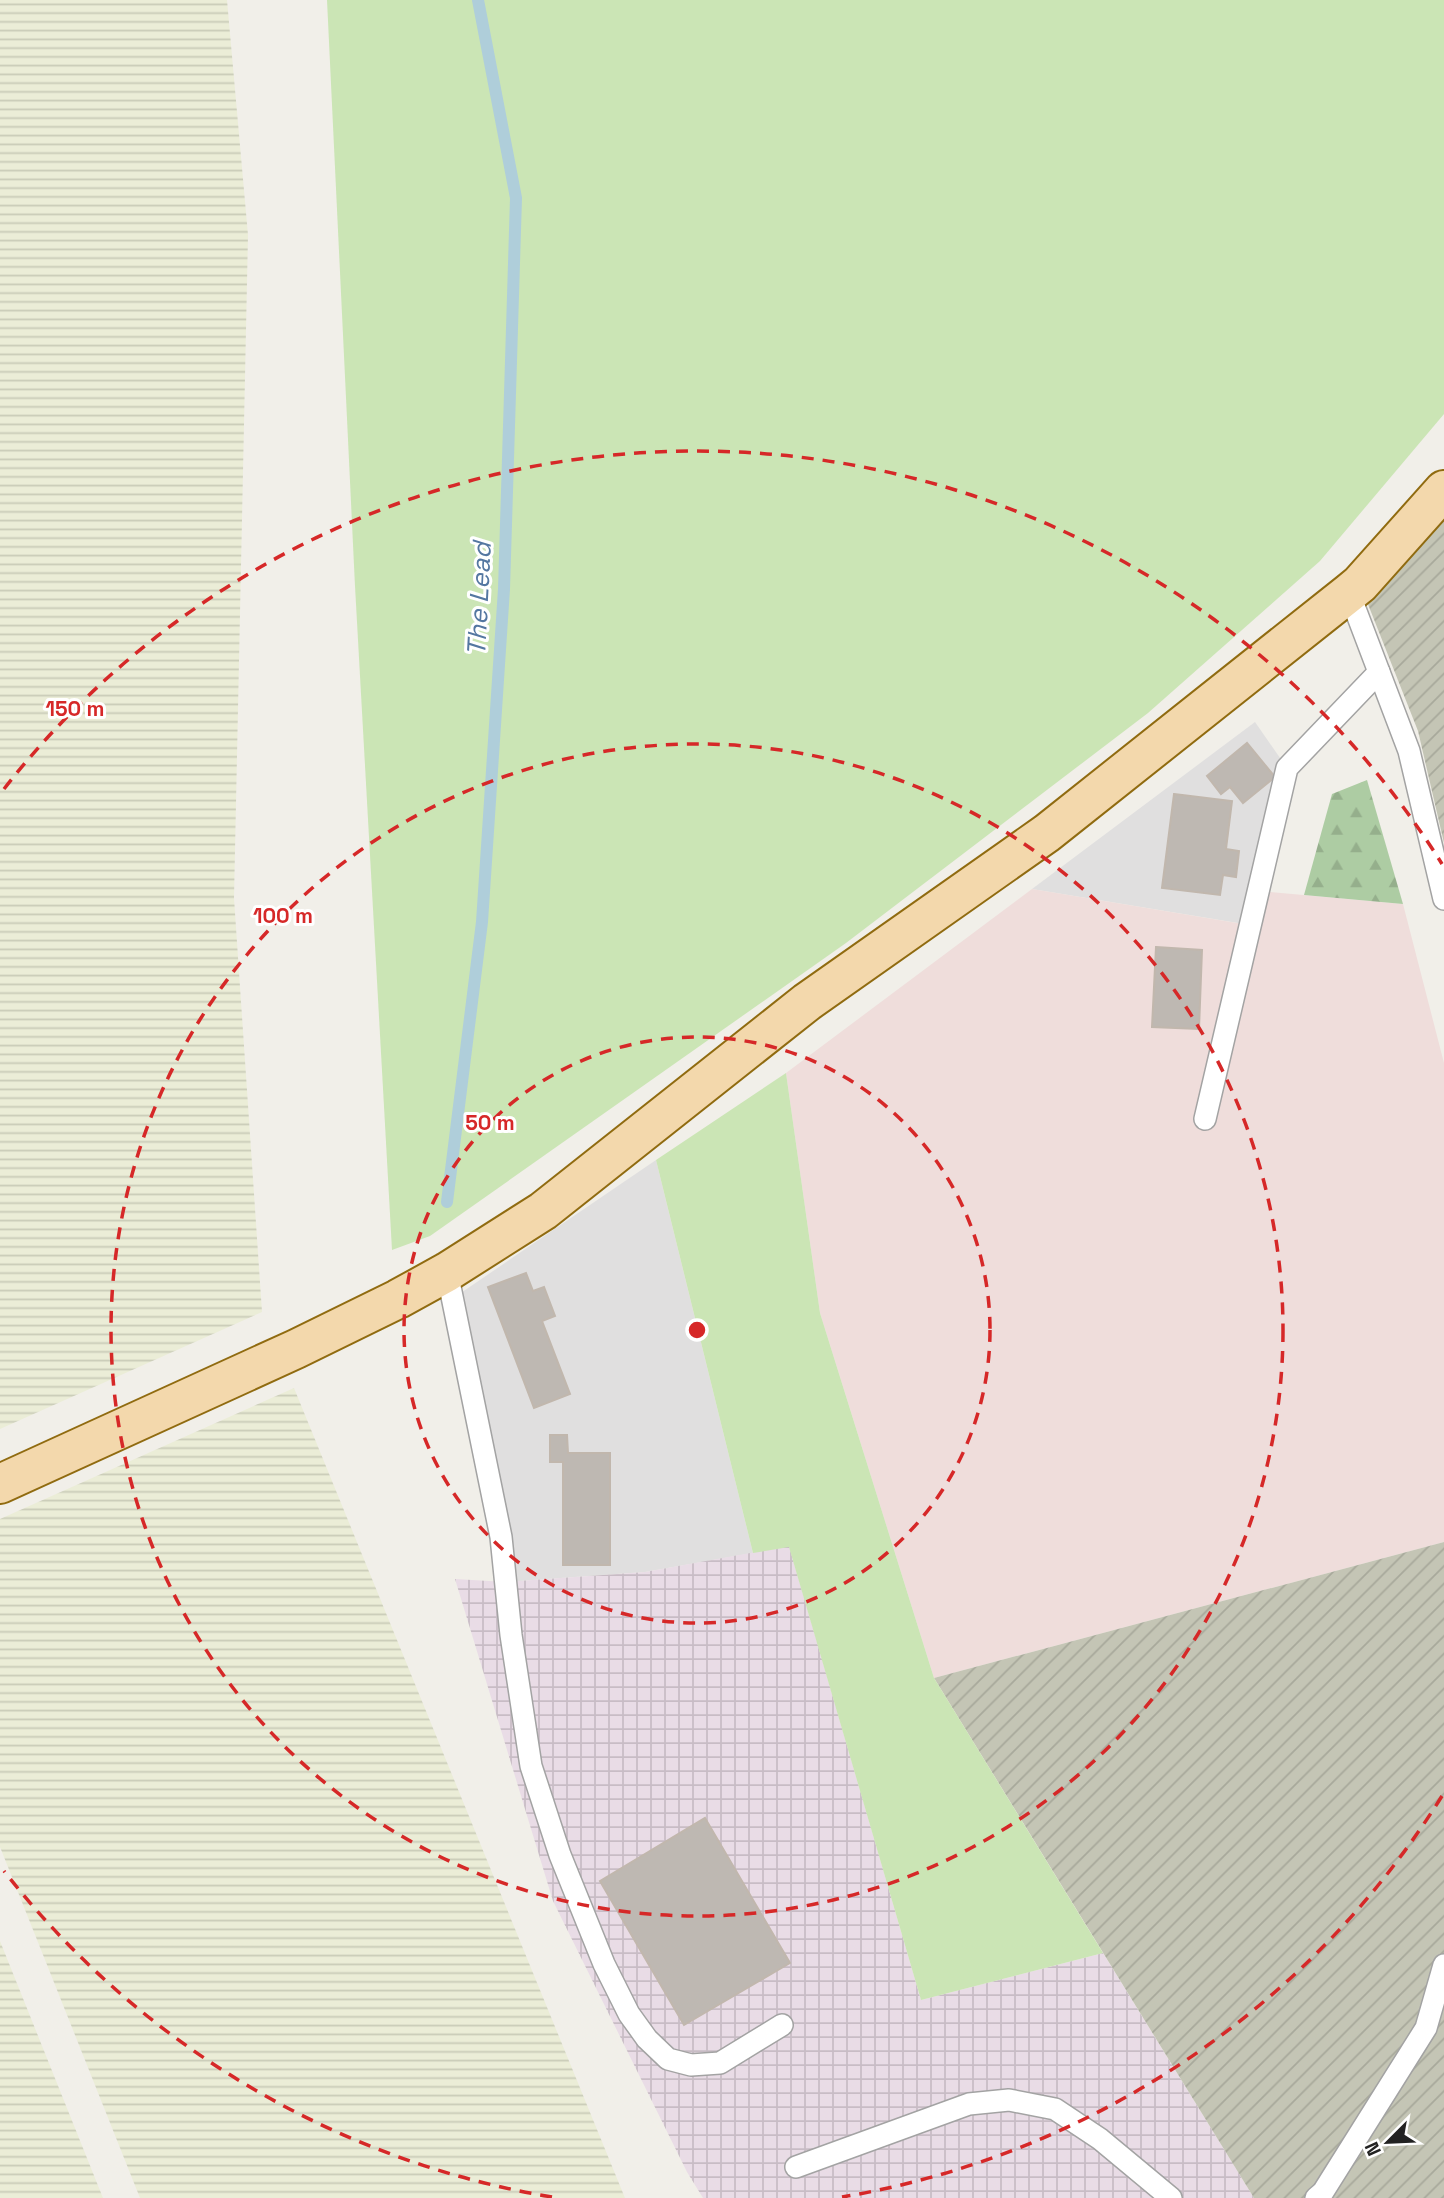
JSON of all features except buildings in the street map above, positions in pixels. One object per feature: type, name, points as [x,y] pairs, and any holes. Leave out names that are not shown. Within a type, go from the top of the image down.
[{"type":"main road","points":[[0,1484],[296,1349],[398,1299],[543,1212],[807,1002],[1047,833],[1349,593],[1444,490]]},
{"type":"lane","points":[[1349,593],[1409,751],[1444,899]]},
{"type":"lane","points":[[1205,1119],[1287,768],[1379,672]]},
{"type":"lane","points":[[447,1272],[501,1537],[511,1636],[531,1766],[560,1855],[604,1964],[629,2014],[647,2039],[668,2059],[691,2065],[720,2063],[782,2025]]},
{"type":"lane","points":[[1315,2198],[1323,2192],[1426,2028],[1444,1965]]},
{"type":"lane","points":[[796,2167],[970,2104],[1009,2099],[1055,2109],[1100,2139],[1171,2198]]},
{"type":"shaded area","points":[[0,0],[227,0],[248,235],[234,898],[262,1312],[0,1429]]},
{"type":"shaded area","points":[[1444,490],[1444,843],[1418,731],[1360,584]]},
{"type":"shaded area","points":[[1255,722],[1287,768],[1250,925],[1032,889]]},
{"type":"shaded area","points":[[1032,889],[1249,925],[1258,891],[1403,904],[1444,1063],[1444,1542],[934,1678],[820,1313],[786,1073]]},
{"type":"shaded area","points":[[656,1160],[753,1553],[645,1572],[506,1582],[452,1299]]},
{"type":"shaded area","points":[[294,1388],[625,2198],[140,2198],[0,1847],[0,1519]]},
{"type":"shaded area","points":[[1444,1542],[1444,2198],[1254,2198],[934,1678]]},
{"type":"shaded area","points":[[789,1546],[921,2000],[1103,1953],[1254,2198],[703,2198],[687,2172],[553,1901],[455,1579],[506,1582],[645,1572]]},
{"type":"shaded area","points":[[0,1941],[103,2198],[0,2198]]},
{"type":"green space","points":[[327,0],[1444,0],[1444,414],[1320,561],[1148,713],[846,943],[430,1236],[392,1250],[355,586]]},
{"type":"green space","points":[[1367,780],[1403,904],[1304,895],[1332,794]]},
{"type":"green space","points":[[786,1073],[820,1313],[934,1678],[1103,1953],[921,2000],[789,1547],[753,1553],[656,1160]]},
{"type":"waterway","name":"The Lead","points":[[447,1202],[482,922],[504,589],[516,198],[478,0]]}]
